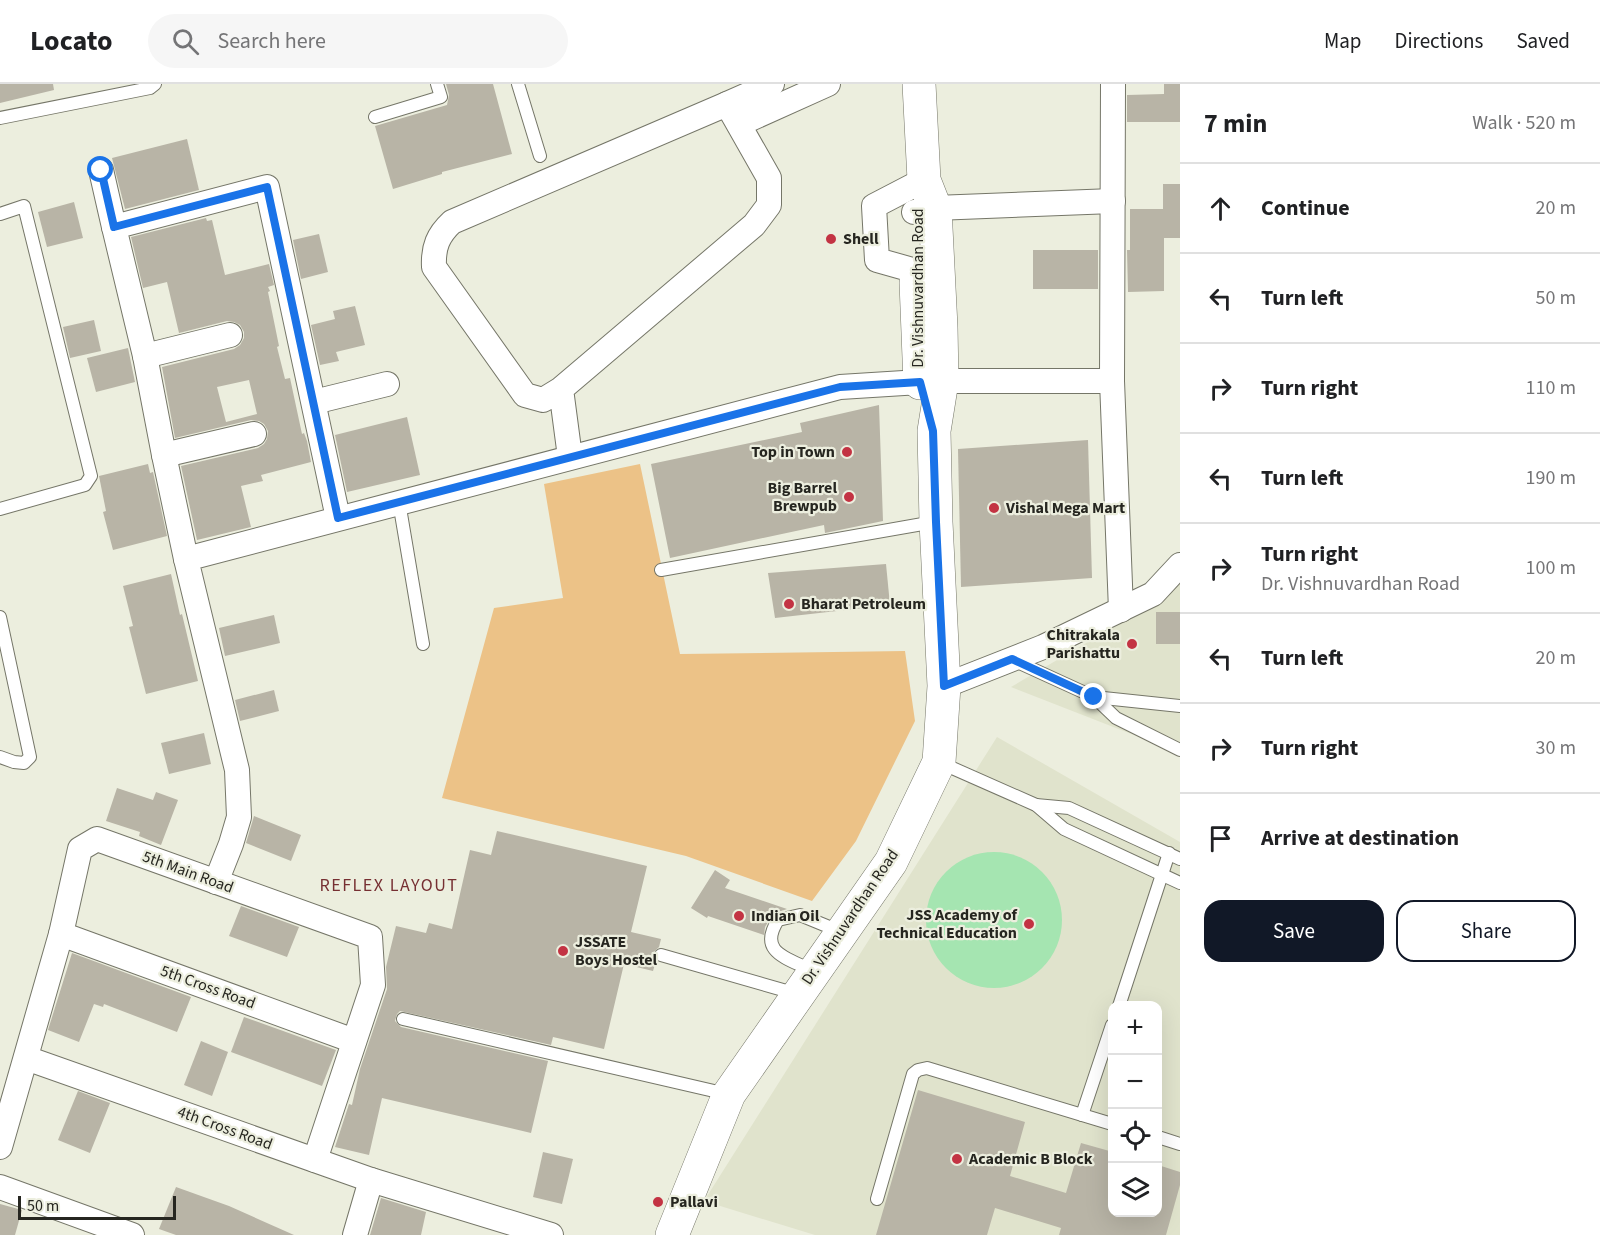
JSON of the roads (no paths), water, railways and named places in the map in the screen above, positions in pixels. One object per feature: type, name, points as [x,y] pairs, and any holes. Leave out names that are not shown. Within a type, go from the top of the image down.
[{"type":"main road","name":"Dr. Vishnuvardhan Road","points":[[672,1235],[729,1094],[891,862],[939,762],[944,686],[919,84]]},
{"type":"main road","name":"Dr. Vishnuvardhan Road","points":[[925,200],[916,271],[931,382]]},
{"type":"street","points":[[733,114],[772,84]]},
{"type":"street","points":[[733,114],[769,178],[769,205],[754,225],[561,389],[543,400],[525,395],[435,267],[433,253],[440,234],[452,222],[733,114],[828,84]]},
{"type":"street","points":[[1113,84],[1112,381],[1121,610]]},
{"type":"street","points":[[101,170],[145,356],[186,559],[237,770],[239,817],[216,882]]},
{"type":"street","points":[[114,227],[267,187],[338,518]]},
{"type":"street","points":[[925,200],[1113,201]]},
{"type":"street","points":[[145,356],[230,335]]},
{"type":"street","points":[[186,559],[840,387],[931,382],[1112,381]]},
{"type":"street","points":[[314,402],[387,384]]},
{"type":"street","points":[[561,389],[570,457]]},
{"type":"street","points":[[164,455],[254,434]]},
{"type":"street","points":[[944,686],[1043,647],[1153,594],[1180,565]]},
{"type":"street","name":"5th Main Road","points":[[0,1147],[61,934],[80,849],[97,838],[370,937],[373,985],[315,1160]]},
{"type":"street","name":"5th Cross Road","points":[[61,934],[354,1041]]},
{"type":"street","name":"4th Cross Road","points":[[26,1058],[315,1160],[496,1227],[551,1235]]},
{"type":"street","points":[[355,1235],[370,1180]]},
{"type":"street","points":[[0,1187],[132,1235]]},
{"type":"lane","points":[[0,118],[150,88],[155,84]]},
{"type":"lane","points":[[375,117],[441,97],[437,84]]},
{"type":"lane","points":[[518,84],[540,156]]},
{"type":"lane","points":[[0,214],[24,206],[91,476],[85,485],[0,508]]},
{"type":"lane","points":[[399,502],[423,644]]},
{"type":"lane","points":[[661,570],[936,522]]},
{"type":"lane","points":[[0,617],[30,757],[24,763],[0,757]]},
{"type":"lane","points":[[1012,659],[1094,697],[1116,718],[1180,750]]},
{"type":"lane","points":[[1094,697],[1180,706]]},
{"type":"lane","points":[[939,762],[1036,805],[1064,829],[1180,883]]},
{"type":"lane","points":[[1036,805],[1069,808],[1175,856],[1162,875],[1120,1001]]},
{"type":"lane","points":[[806,983],[772,946],[771,938],[778,920],[800,915],[842,932]]},
{"type":"lane","points":[[661,955],[806,983]]},
{"type":"lane","points":[[403,1019],[729,1094]]},
{"type":"lane","points":[[1082,1114],[1108,1039]]},
{"type":"lane","points":[[878,1199],[914,1074],[918,1070],[927,1068],[1108,1122]]},
{"type":"lane","points":[[1162,1138],[1180,1144]]},
{"type":"place","name":"Shell","points":[[831,239]]},
{"type":"place","name":"Top in Town","points":[[847,452]]},
{"type":"place","name":"Big Barrel Brewpub","points":[[849,497]]},
{"type":"place","name":"Vishal Mega Mart","points":[[994,508]]},
{"type":"place","name":"Bharat Petroleum","points":[[789,604]]},
{"type":"place","name":"Chitrakala Parishattu","points":[[1132,644]]},
{"type":"place","name":"Indian Oil","points":[[739,916]]},
{"type":"place","name":"JSS Academy of Technical Education","points":[[1029,924]]},
{"type":"place","name":"JSSATE Boys Hostel","points":[[563,951]]},
{"type":"place","name":"Academic B Block","points":[[957,1159]]},
{"type":"place","name":"Pallavi","points":[[658,1202]]},
{"type":"district","name":"REFLEX LAYOUT","points":[[389,885]]}]
